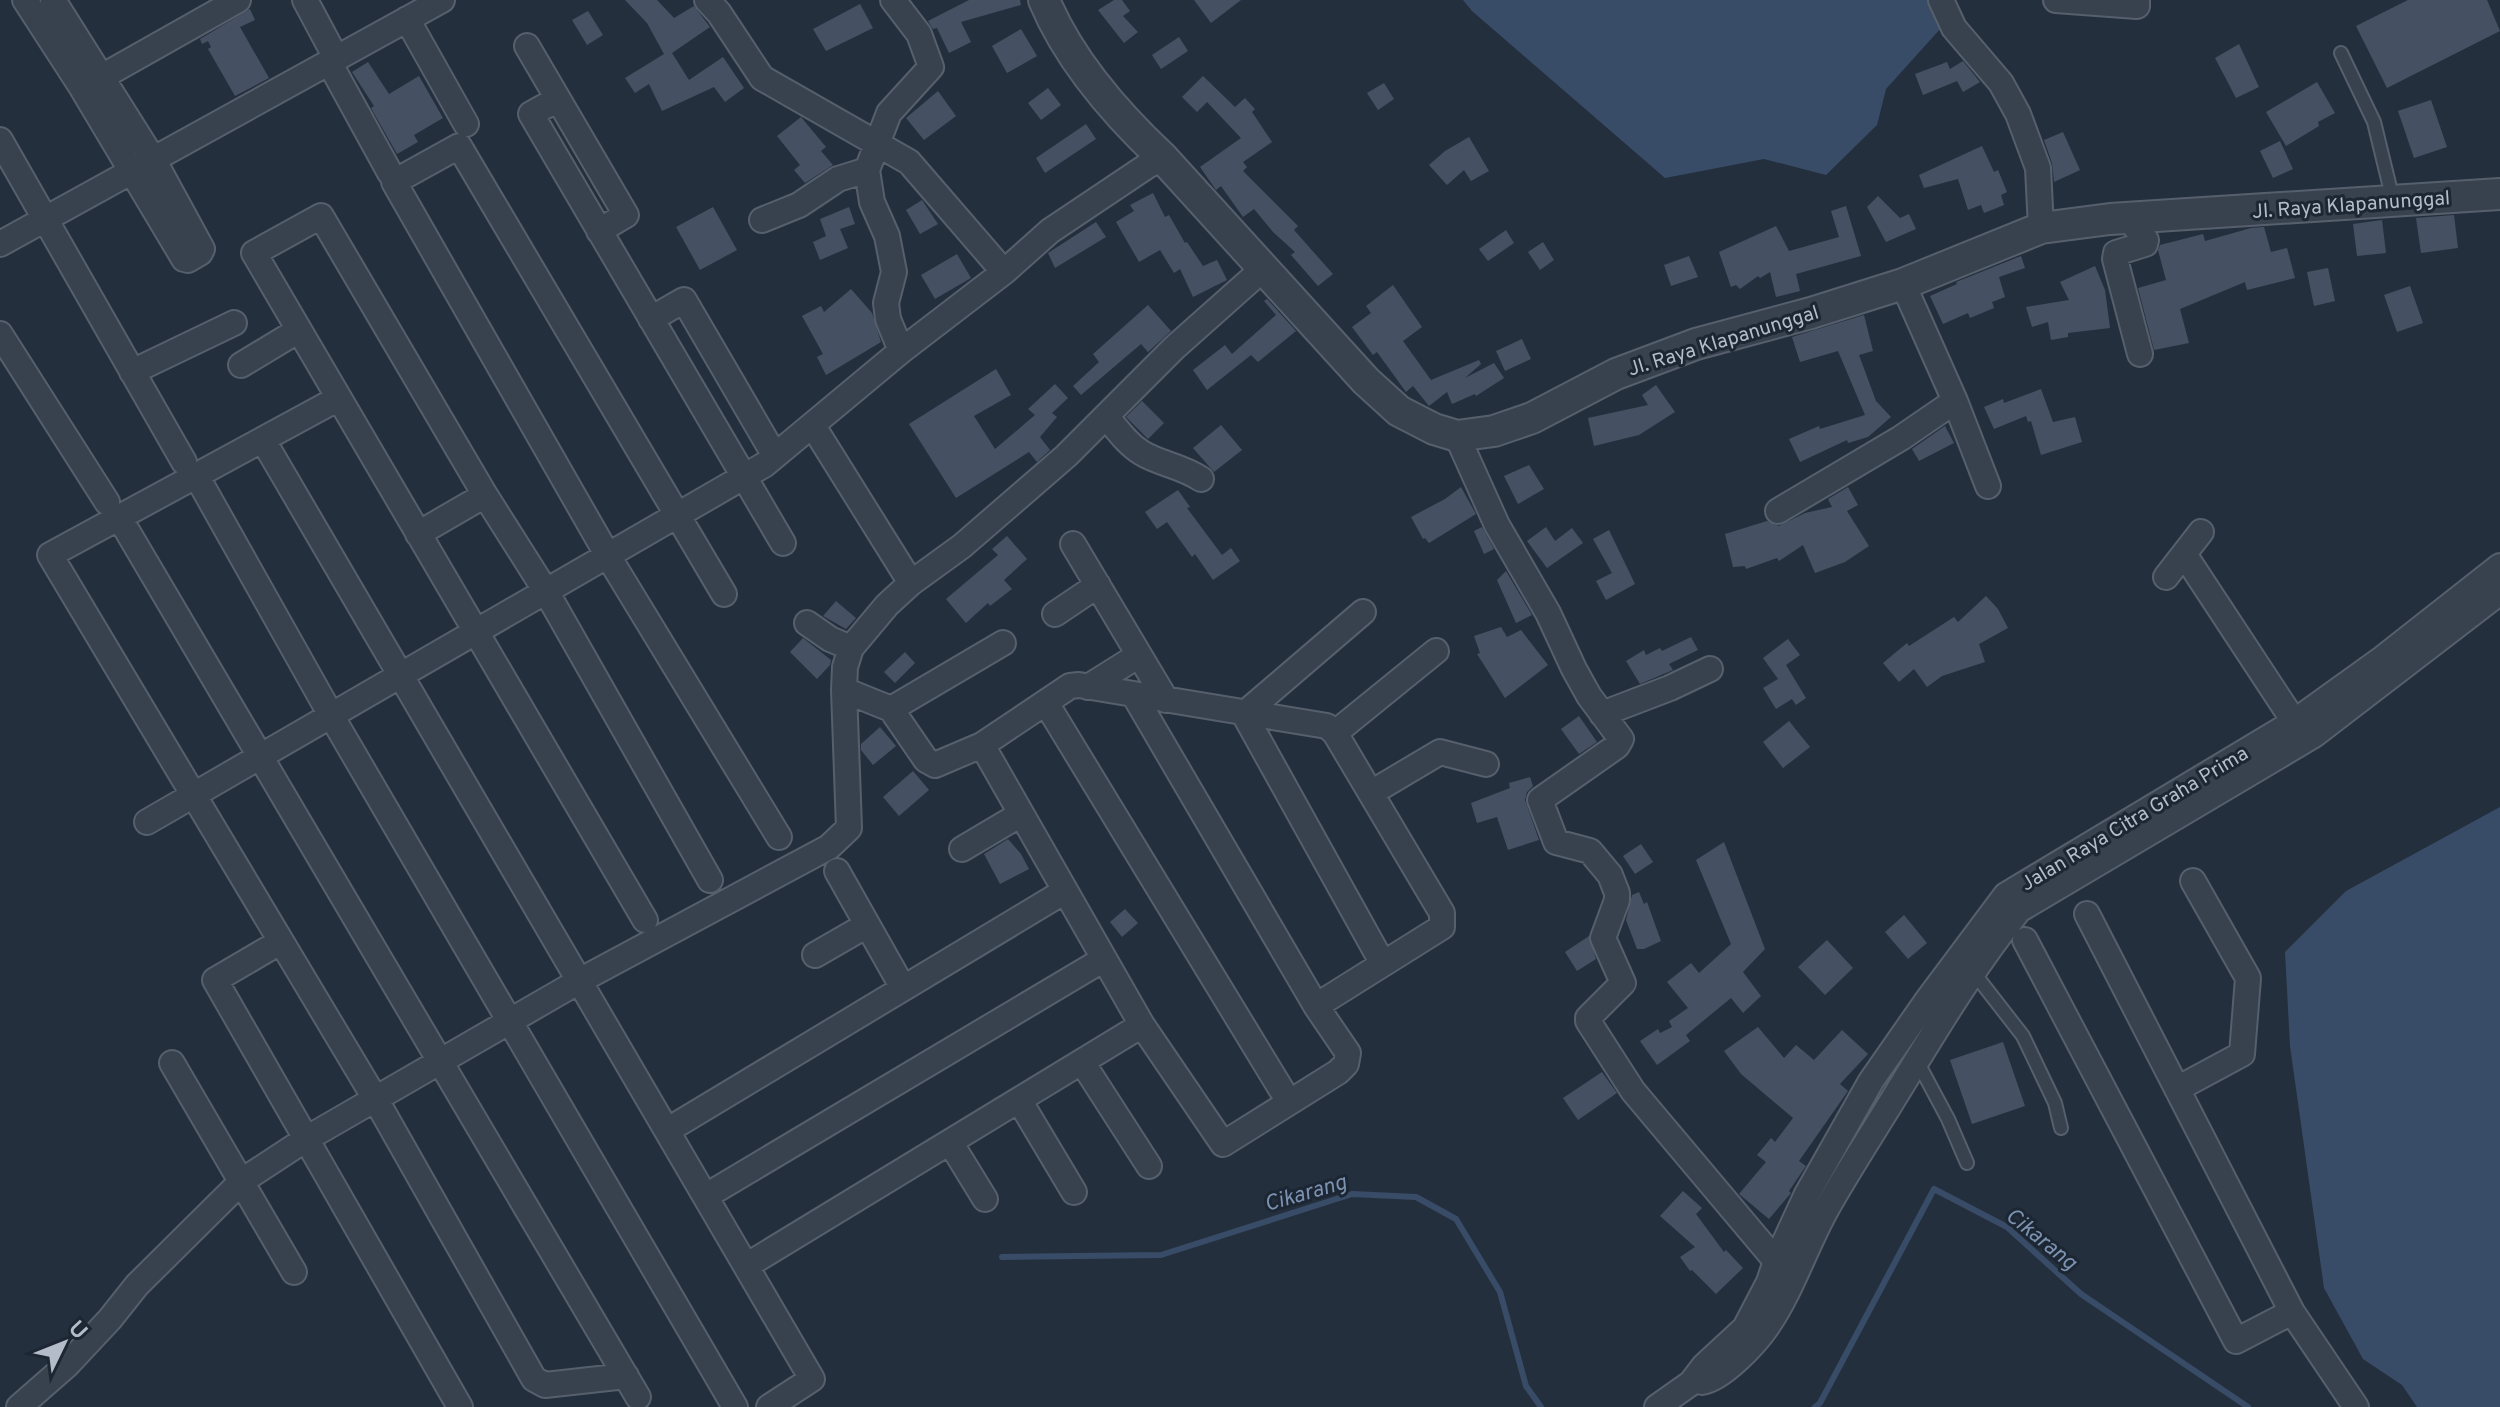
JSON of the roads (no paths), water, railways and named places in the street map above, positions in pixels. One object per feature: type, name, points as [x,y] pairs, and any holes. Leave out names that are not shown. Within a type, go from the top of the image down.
[{"type":"street","points":[[29,1],[92,82],[153,159],[202,249],[188,260],[184,259],[131,171],[92,82],[53,0]]},
{"type":"street","points":[[92,82],[238,0]]},
{"type":"street","points":[[305,0],[390,173]]},
{"type":"street","points":[[0,244],[442,0]]},
{"type":"street","points":[[707,0],[762,78],[909,162],[1004,272]]},
{"type":"street","points":[[893,0],[925,45],[931,67],[889,113],[867,170],[872,202],[887,236],[894,272],[886,303],[888,319],[901,351]]},
{"type":"street","name":"Jl. Raya Klapanunggal","points":[[1044,0],[1070,47],[1129,127],[1163,158],[1366,381],[1399,411],[1434,429],[1457,436],[1494,431],[1532,418],[1616,374],[1696,344],[1903,284],[2041,228],[2128,218],[2500,194]]},
{"type":"street","points":[[1941,0],[1954,28],[2001,83],[2018,114],[2038,168],[2041,228]]},
{"type":"street","points":[[2056,0],[2137,6],[2137,0]]},
{"type":"street","points":[[407,19],[466,124]]},
{"type":"street","points":[[527,46],[558,99],[531,114],[783,543]]},
{"type":"street","points":[[0,140],[735,1407]]},
{"type":"street","points":[[724,594],[459,146],[394,182],[608,556],[779,837]]},
{"type":"street","points":[[147,822],[743,477],[813,426],[901,351],[1004,272],[1050,231],[1163,158]]},
{"type":"street","points":[[762,220],[799,205],[838,179],[867,170]]},
{"type":"street","points":[[645,920],[254,253],[321,216],[485,495],[547,593],[710,880]]},
{"type":"street","points":[[2128,218],[2146,240],[2145,244],[2120,250],[2115,259],[2140,354]]},
{"type":"street","points":[[19,1407],[67,1365],[137,1285],[242,1181],[306,1139],[581,980],[829,847],[841,837],[849,828],[844,690],[845,667],[851,648],[877,616],[911,583],[962,546],[1066,456],[1174,348],[1264,268]]},
{"type":"street","points":[[1903,284],[1955,401],[1988,486]]},
{"type":"street","points":[[651,319],[684,300],[775,456]]},
{"type":"street","points":[[132,372],[234,323]]},
{"type":"street","points":[[241,365],[299,330]]},
{"type":"street","points":[[0,334],[113,509],[632,1386],[538,1383],[376,1100],[50,555],[113,509],[190,468],[263,440],[339,398]]},
{"type":"street","points":[[1778,511],[1955,401]]},
{"type":"street","points":[[1106,416],[1121,436],[1143,454],[1186,468],[1201,479]]},
{"type":"street","points":[[813,426],[911,583]]},
{"type":"street","points":[[1457,436],[1497,525],[1548,613],[1574,669],[1621,739],[1620,743],[1540,800],[1557,843],[1590,851],[1610,875],[1617,893],[1616,905],[1603,938],[1623,985],[1588,1021],[1633,1091],[1776,1261]]},
{"type":"street","points":[[263,440],[812,1379],[769,1407]]},
{"type":"street","points":[[418,534],[485,495]]},
{"type":"street","points":[[2201,532],[2175,566],[2294,735]]},
{"type":"street","points":[[1073,544],[1166,700]]},
{"type":"street","name":"Jalan Raya Citra Graha Prima","points":[[1691,1383],[1709,1381],[1730,1366],[1765,1329],[1792,1282],[1826,1209],[1917,1061],[1936,1008],[2006,895],[2294,735],[2383,658],[2500,566]]},
{"type":"street","points":[[1055,614],[1098,585]]},
{"type":"street","name":"Jalan Raya Citra Graha Prima","points":[[1657,1407],[1691,1383],[1704,1366],[1745,1328],[1769,1282],[1806,1196],[1871,1081],[1936,1008],[1974,973],[1996,938],[2019,910],[2294,735],[2500,592]]},
{"type":"street","points":[[1244,714],[1363,612]]},
{"type":"street","points":[[807,623],[830,639],[851,648]]},
{"type":"street","points":[[891,709],[1003,643]]},
{"type":"street","points":[[1335,733],[1436,651]]},
{"type":"street","points":[[1088,687],[1139,655]]},
{"type":"street","points":[[1602,714],[1710,669]]},
{"type":"street","points":[[844,690],[891,709],[930,764],[942,763],[982,745],[1070,686],[1327,726],[1335,733],[1444,918],[1442,927],[1316,1006]]},
{"type":"street","points":[[982,745],[1142,1025],[1223,1144],[1338,1072],[1348,1053],[1316,1006],[1134,695]]},
{"type":"street","points":[[1046,703],[1289,1102]]},
{"type":"street","points":[[1244,714],[1383,964]]},
{"type":"street","points":[[1371,793],[1440,752],[1486,764]]},
{"type":"street","points":[[962,849],[1021,814]]},
{"type":"street","points":[[837,871],[903,988]]},
{"type":"street","points":[[2177,1089],[2242,1054],[2248,978],[2193,881]]},
{"type":"street","points":[[668,1130],[1065,891]]},
{"type":"street","points":[[2087,914],[2292,1312],[2356,1407]]},
{"type":"street","points":[[815,955],[867,925]]},
{"type":"street","points":[[2025,940],[2236,1341],[2292,1312]]},
{"type":"street","points":[[280,942],[215,980],[460,1407]]},
{"type":"street","points":[[706,1196],[1104,959]]},
{"type":"street","points":[[746,1266],[1142,1025]]},
{"type":"street","points":[[1082,1062],[1149,1166]]},
{"type":"street","points":[[172,1063],[294,1272]]},
{"type":"street","points":[[1019,1100],[1074,1192]]},
{"type":"street","points":[[950,1142],[985,1199]]},
{"type":"lane","points":[[2341,53],[2374,122],[2393,201]]},
{"type":"lane","points":[[1974,973],[2023,1036],[2055,1103],[2061,1128]]},
{"type":"lane","points":[[1917,1061],[1967,1163]]},
{"type":"water","points":[[1463,0],[1929,0],[1941,28],[1886,89],[1877,125],[1826,175],[1764,159],[1665,178]]},
{"type":"water","points":[[2500,807],[2500,1407],[2417,1407],[2402,1385],[2363,1359],[2324,1288],[2290,1046],[2285,952],[2346,891]]},
{"type":"waterway","name":"Cikarang","points":[[1815,1407],[1820,1403],[1934,1189],[2007,1227],[2081,1294],[2248,1407]]},
{"type":"waterway","name":"Cikarang","points":[[1002,1257],[1161,1255],[1352,1194],[1416,1197],[1456,1219],[1500,1292],[1526,1386],[1541,1407]]}]
